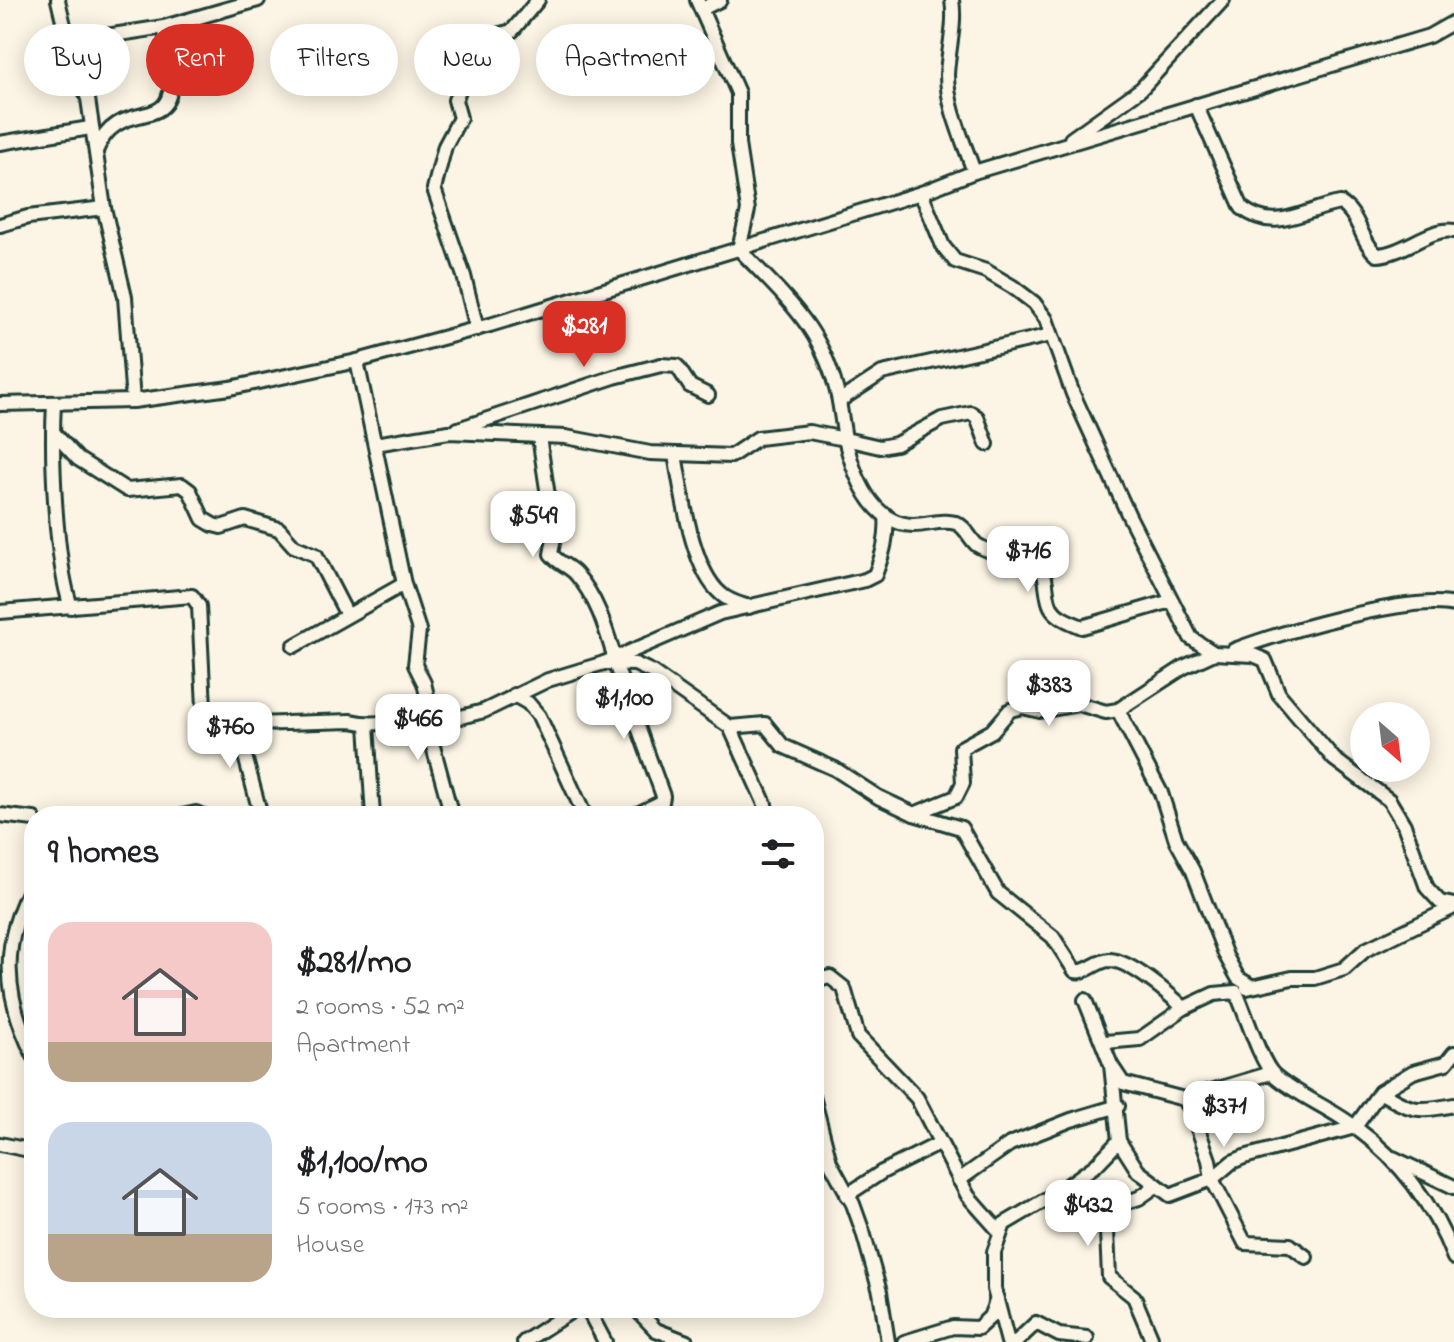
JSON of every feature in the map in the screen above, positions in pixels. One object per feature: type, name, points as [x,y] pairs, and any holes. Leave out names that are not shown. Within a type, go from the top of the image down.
[{"type":"street","points":[[58,0],[64,24]]},
{"type":"street","points":[[173,24],[233,4],[258,0]]},
{"type":"street","points":[[477,329],[464,276],[434,189],[437,170],[460,118],[455,100],[460,82],[476,51],[489,37],[512,31],[538,0]]},
{"type":"street","points":[[720,0],[699,4],[738,93],[738,144],[748,210],[739,249]]},
{"type":"street","points":[[952,0],[954,14],[947,78],[974,172]]},
{"type":"street","points":[[1062,146],[1141,89],[1223,0]]},
{"type":"street","points":[[0,404],[133,401],[230,388],[357,361],[477,329],[921,193],[974,172],[1429,36],[1454,22]]},
{"type":"street","points":[[87,96],[104,208],[125,297],[133,401]]},
{"type":"street","points":[[95,152],[100,139],[112,127],[123,120],[157,112],[166,105],[170,96]]},
{"type":"street","points":[[1196,105],[1242,208],[1254,217],[1268,223],[1340,203],[1350,210],[1370,249],[1377,255],[1408,248],[1441,232],[1454,231]]},
{"type":"street","points":[[0,143],[90,128]]},
{"type":"street","points":[[921,193],[943,246],[955,261],[986,271],[1034,303],[1046,319],[1073,394],[1191,638],[1220,653],[1253,655],[1265,660],[1279,694],[1334,759],[1389,800],[1404,825],[1427,888],[1440,902],[1454,906]]},
{"type":"street","points":[[0,225],[28,217],[104,208]]},
{"type":"street","points":[[739,249],[801,316],[825,349],[858,483],[886,515],[911,525],[944,520],[961,525],[976,544],[992,552],[1038,562],[1043,569],[1050,607],[1060,617],[1082,627],[1171,601]]},
{"type":"street","points":[[839,401],[882,373],[1051,335]]},
{"type":"street","points":[[357,361],[404,584],[419,630],[415,665],[428,700],[428,728],[449,806]]},
{"type":"street","points":[[375,444],[449,432],[614,377],[661,365],[677,366],[690,386],[708,395]]},
{"type":"street","points":[[54,403],[53,432],[64,578],[71,607]]},
{"type":"street","points":[[449,432],[593,441],[650,453],[731,456],[758,438],[809,432],[880,447],[896,444],[942,419],[971,413],[977,417],[987,444]]},
{"type":"street","points":[[53,432],[78,459],[127,490],[182,485],[190,491],[203,519],[213,525],[221,527],[245,519],[279,529],[294,546],[316,555],[347,615]]},
{"type":"street","points":[[539,437],[549,502],[557,521],[551,554],[559,564],[573,571],[596,602],[611,661],[663,796],[662,802],[654,806]]},
{"type":"street","points":[[675,455],[682,507],[696,548],[719,594],[749,607]]},
{"type":"street","points":[[428,700],[453,719],[484,711],[514,695],[611,661],[720,613],[875,575],[887,536],[886,515]]},
{"type":"street","points":[[294,646],[404,584]]},
{"type":"street","points":[[914,814],[956,797],[963,783],[961,748],[992,731],[1010,710],[1022,707],[1040,711],[1079,704],[1106,712],[1118,710],[1184,667],[1220,653],[1324,623],[1430,603],[1454,593]]},
{"type":"street","points":[[0,612],[192,596],[199,606],[199,666],[207,716],[218,724],[351,721],[367,725],[397,720],[414,713],[428,700]]},
{"type":"street","points":[[1430,603],[1454,605]]},
{"type":"street","points":[[611,661],[635,664],[652,672],[730,727],[765,806]]},
{"type":"street","points":[[514,695],[528,703],[539,716],[580,806]]},
{"type":"street","points":[[1118,710],[1155,780],[1176,840],[1193,871],[1226,956],[1238,978],[1251,986]]},
{"type":"street","points":[[730,727],[765,724],[775,732],[783,746],[835,769],[878,797],[914,814],[961,828],[998,893],[1053,937],[1075,971],[1082,972],[1107,960],[1119,962],[1164,990],[1184,1008]]},
{"type":"street","points":[[237,725],[234,735],[245,756],[258,806]]},
{"type":"street","points":[[367,725],[372,806]]},
{"type":"street","points":[[0,815],[24,818]]},
{"type":"street","points":[[24,897],[18,907],[7,951],[12,1011],[24,1036]]},
{"type":"street","points":[[1105,1042],[1140,1039],[1184,1008],[1214,994],[1236,992],[1292,978],[1315,978],[1344,969],[1365,950],[1454,906]]},
{"type":"street","points":[[824,978],[838,980],[844,988],[858,1036],[917,1098],[959,1180],[979,1210],[1000,1232]]},
{"type":"street","points":[[1236,992],[1271,1073],[1355,1127],[1390,1157],[1413,1183],[1442,1227],[1454,1258]]},
{"type":"street","points":[[1085,1000],[1097,1023],[1111,1065],[1118,1106],[1119,1141],[1138,1171],[1170,1195],[1212,1179],[1232,1162],[1244,1157],[1355,1127],[1380,1092],[1413,1072],[1446,1063],[1454,1053]]},
{"type":"street","points":[[1111,1065],[1123,1083],[1184,1099],[1271,1073]]},
{"type":"street","points":[[1380,1092],[1408,1110],[1430,1111],[1454,1105]]},
{"type":"street","points":[[1184,1099],[1191,1109],[1209,1160],[1212,1179],[1245,1243],[1290,1245],[1306,1257]]},
{"type":"street","points":[[959,1180],[1010,1144],[1118,1106]]},
{"type":"street","points":[[824,1139],[830,1162],[863,1232],[880,1292],[888,1342]]},
{"type":"street","points":[[1008,1342],[997,1299],[994,1252],[1000,1232],[1013,1218],[1060,1191],[1096,1165],[1119,1141]]},
{"type":"street","points":[[847,1195],[882,1172],[940,1143]]},
{"type":"street","points":[[0,1144],[24,1149]]},
{"type":"street","points":[[1390,1157],[1454,1187]]},
{"type":"street","points":[[1151,1337],[1134,1297],[1109,1277],[1105,1227],[1106,1209],[1139,1198],[1156,1186]]},
{"type":"street","points":[[904,1342],[953,1327],[978,1328],[990,1317],[997,1299]]},
{"type":"street","points":[[524,1342],[561,1318]]},
{"type":"street","points":[[592,1318],[605,1342]]},
{"type":"street","points":[[645,1318],[656,1330],[687,1342]]},
{"type":"street","points":[[1016,1342],[1036,1323],[1059,1335],[1087,1338]]}]
